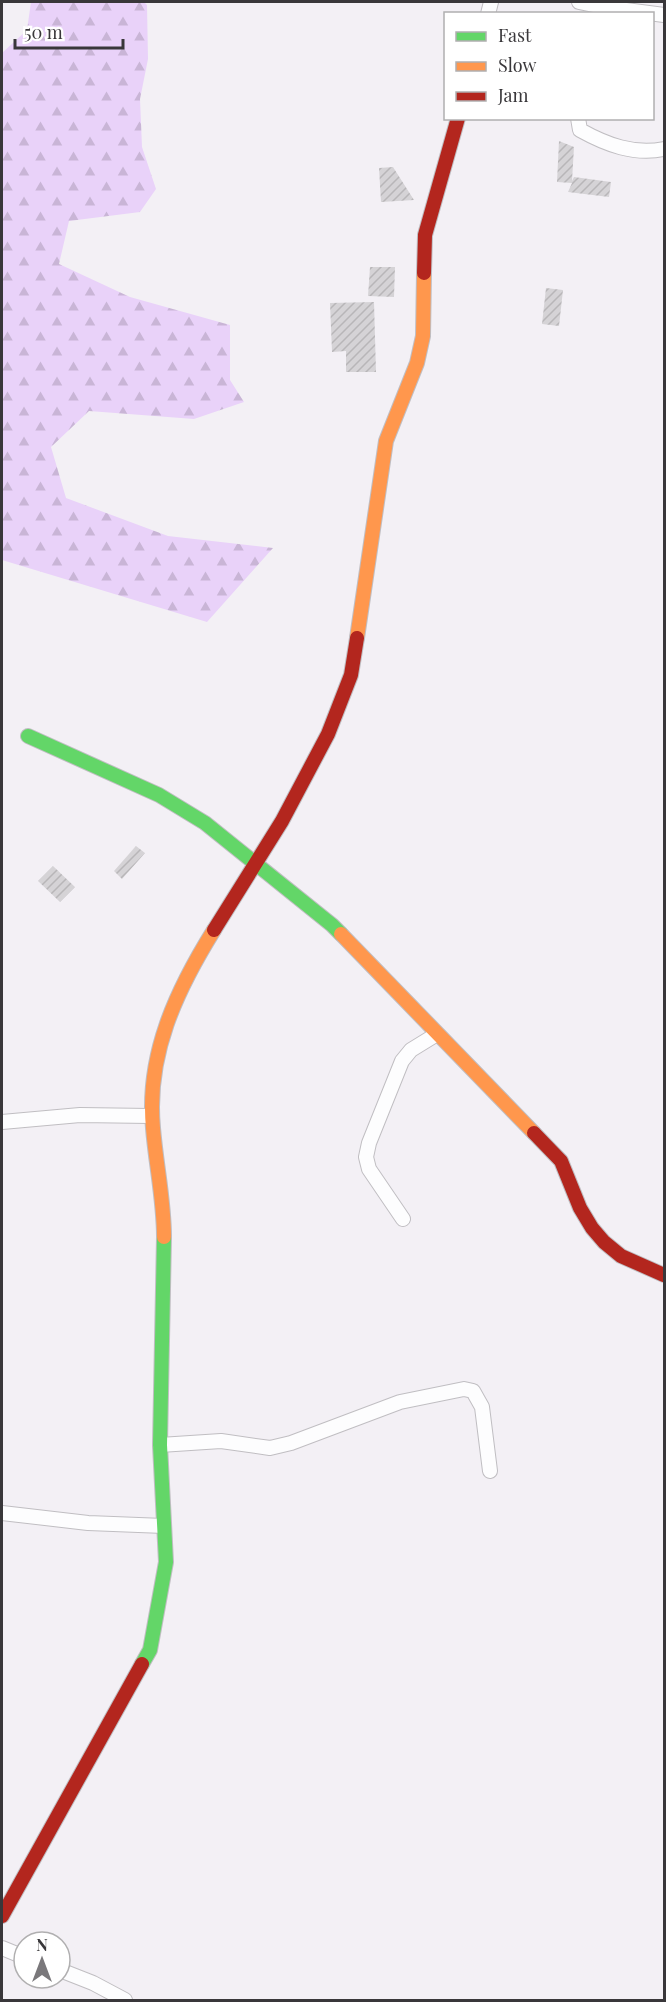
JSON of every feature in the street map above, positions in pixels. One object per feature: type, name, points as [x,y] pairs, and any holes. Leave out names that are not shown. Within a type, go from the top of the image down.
[{"type":"street","points":[[579,2],[603,10],[627,12]]},
{"type":"street","points":[[2,1916],[5,1898],[150,1650],[166,1562],[160,1444],[164,1219],[162,1188],[150,1116],[153,1075],[162,1036],[176,998],[200,952],[256,862],[325,740],[345,696],[351,675],[386,441],[417,363],[423,336],[425,235],[457,120]]},
{"type":"street","points":[[578,120],[580,130],[632,151],[647,153],[664,149]]},
{"type":"street","points":[[28,736],[159,795],[205,823],[332,925],[561,1161],[580,1208],[604,1242],[621,1256],[664,1275]]},
{"type":"street","points":[[403,1219],[369,1169],[366,1157],[373,1132],[402,1061],[411,1050],[437,1034]]},
{"type":"street","points":[[2,1122],[80,1115],[150,1116]]},
{"type":"street","points":[[160,1444],[221,1441],[270,1448],[291,1443],[400,1402],[464,1389],[472,1390],[482,1407],[490,1471]]},
{"type":"street","points":[[2,1513],[88,1523],[164,1526]]},
{"type":"street","points":[[72,1975],[93,1983],[125,2001]]},
{"type":"green space","points":[[31,2],[144,2],[147,5],[148,59],[140,99],[142,147],[156,189],[140,212],[69,221],[59,264],[130,297],[230,325],[230,380],[244,402],[194,419],[89,411],[51,447],[66,498],[168,536],[273,548],[207,622],[2,560],[2,53],[27,30]]},
{"type":"building","points":[[559,141],[574,147],[572,181],[574,177],[611,182],[609,197],[568,192],[572,183],[557,182]]},
{"type":"building","points":[[393,167],[414,200],[381,202],[379,168]]},
{"type":"building","points":[[370,267],[395,267],[394,297],[368,296]]},
{"type":"building","points":[[546,288],[563,290],[559,326],[542,324]]},
{"type":"building","points":[[374,302],[376,372],[346,372],[346,351],[332,352],[330,303]]},
{"type":"building","points":[[136,846],[145,853],[122,879],[114,871]]},
{"type":"building","points":[[53,866],[75,887],[60,902],[38,881]]},
{"type":"traffic: fast","points":[[28,736],[159,795],[205,823],[341,934]]},
{"type":"traffic: fast","points":[[142,1664],[150,1650],[166,1562],[160,1445],[164,1237]]},
{"type":"traffic: slow","points":[[357,638],[386,441],[417,363],[423,336],[424,273]]},
{"type":"traffic: slow","points":[[164,1237],[153,1128],[154,1075],[159,1049],[176,1000],[214,930]]},
{"type":"traffic: slow","points":[[341,934],[534,1133]]},
{"type":"traffic: jam","points":[[424,273],[425,235],[457,120]]},
{"type":"traffic: jam","points":[[214,930],[282,821],[328,734],[351,675],[357,638]]},
{"type":"traffic: jam","points":[[534,1133],[561,1161],[580,1208],[604,1242],[621,1256],[664,1275]]},
{"type":"traffic: jam","points":[[2,1916],[142,1664]]}]
